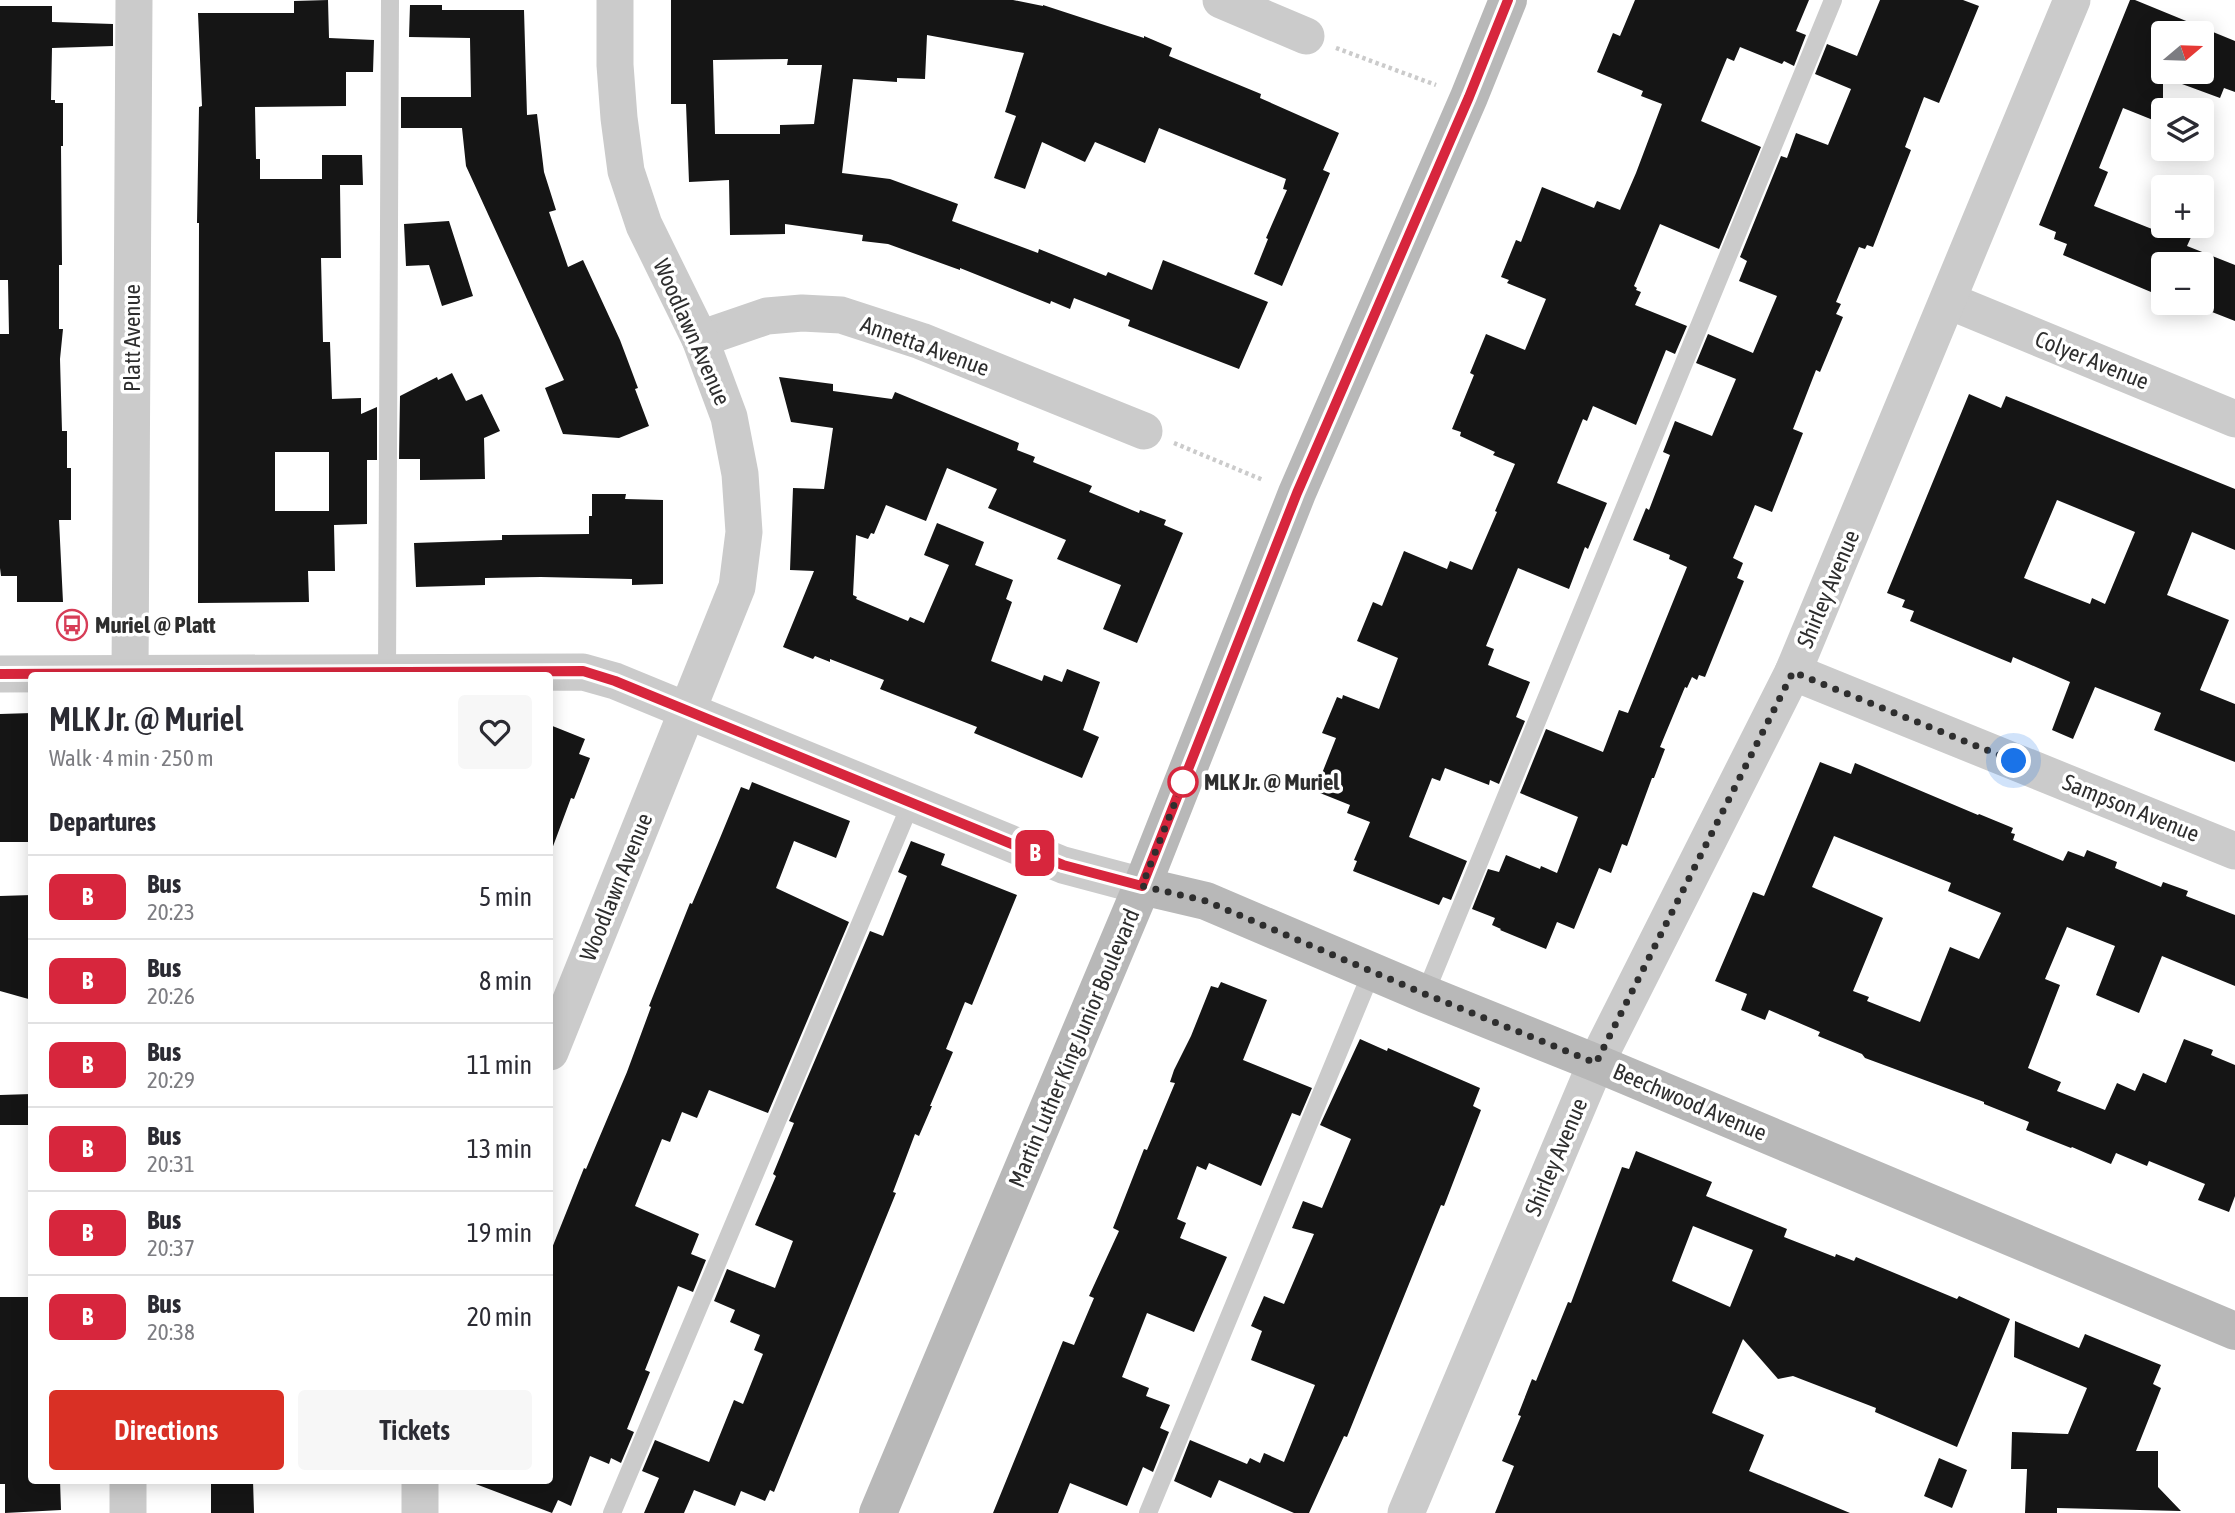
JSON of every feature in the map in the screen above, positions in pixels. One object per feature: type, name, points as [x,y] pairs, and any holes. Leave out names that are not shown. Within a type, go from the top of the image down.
[{"type":"main road","name":"Martin Luther King Junior Boulevard","points":[[878,1513],[1142,886],[1297,493],[1469,97],[1508,0]]},
{"type":"main road","name":"Beechwood Avenue","points":[[1142,886],[1206,901],[2235,1331]]},
{"type":"street","name":"Platt Avenue","points":[[130,672],[134,0]]},
{"type":"street","name":"Woodlawn Avenue","points":[[553,1045],[737,587],[744,532],[740,474],[729,417],[700,339],[644,225],[626,171],[615,65],[615,0]]},
{"type":"street","points":[[1221,0],[1306,36]]},
{"type":"street","name":"Shirley Avenue","points":[[1406,1513],[1596,1063],[1793,672],[2072,0]]},
{"type":"street","name":"Colyer Avenue","points":[[1948,301],[2235,419]]},
{"type":"street","name":"Annetta Avenue","points":[[700,339],[767,316],[802,313],[841,315],[921,341],[1144,431]]},
{"type":"street","points":[[518,672],[583,671],[615,681],[1063,865],[1142,886]]},
{"type":"street","name":"Sampson Avenue","points":[[1793,672],[2235,850]]},
{"type":"street","points":[[0,674],[28,674]]},
{"type":"street","points":[[128,1484],[128,1513]]},
{"type":"street","points":[[420,1484],[420,1513]]},
{"type":"lane","points":[[387,672],[390,0]]},
{"type":"lane","points":[[1425,994],[1833,0]]},
{"type":"lane","points":[[612,1513],[911,803]]},
{"type":"lane","points":[[1147,1513],[1372,971]]},
{"type":"path","points":[[1306,36],[1469,97]]},
{"type":"path","points":[[1144,431],[1297,493]]},
{"type":"building","points":[[328,0],[329,38],[374,40],[373,72],[346,72],[346,106],[255,107],[256,159],[260,159],[260,179],[322,179],[322,155],[362,155],[363,185],[340,185],[341,258],[321,258],[323,342],[330,342],[332,399],[361,398],[361,414],[377,407],[377,460],[367,460],[367,524],[334,525],[335,571],[308,571],[309,602],[198,603],[197,223],[199,107],[202,106],[198,13],[294,13],[294,1]],"holes":[[[275,452],[329,452],[329,511],[275,511]]]},
{"type":"building","points":[[671,0],[1013,0],[1043,5],[1144,36],[1172,48],[1169,56],[1261,94],[1260,98],[1339,133],[1323,170],[1330,173],[1282,286],[1254,274],[1287,190],[1283,189],[1286,179],[1159,128],[1145,163],[1095,142],[1085,162],[1042,142],[1025,189],[994,178],[1016,116],[1005,112],[1024,53],[927,35],[925,79],[897,78],[897,82],[853,79],[842,173],[890,179],[958,204],[952,221],[1038,253],[1039,249],[1106,276],[1108,272],[1152,290],[1163,260],[1268,302],[1239,369],[1128,326],[1130,320],[1074,298],[1070,309],[1051,301],[1050,304],[960,268],[888,244],[862,241],[863,235],[785,224],[785,234],[730,235],[729,180],[689,182],[686,104],[671,104]],"holes":[[[788,59],[787,65],[822,65],[814,124],[780,125],[780,134],[715,134],[713,60]]]},
{"type":"building","points":[[1635,0],[1809,0],[1796,31],[1806,35],[1794,66],[1740,47],[1734,61],[1727,58],[1701,121],[1761,147],[1719,249],[1660,224],[1634,286],[1641,292],[1635,305],[1687,326],[1675,354],[1666,350],[1636,425],[1593,406],[1587,421],[1583,419],[1557,483],[1607,503],[1588,549],[1585,547],[1569,589],[1518,568],[1486,646],[1494,649],[1488,665],[1530,682],[1516,717],[1525,721],[1499,784],[1490,780],[1489,785],[1445,768],[1440,781],[1432,778],[1409,837],[1467,861],[1451,900],[1443,897],[1439,905],[1353,871],[1357,861],[1354,860],[1370,822],[1347,813],[1350,805],[1315,791],[1336,738],[1322,733],[1337,697],[1342,699],[1343,695],[1379,709],[1398,658],[1357,641],[1373,602],[1382,606],[1404,551],[1447,569],[1450,561],[1472,570],[1497,512],[1495,511],[1515,464],[1493,455],[1495,452],[1460,436],[1461,432],[1452,429],[1474,375],[1470,373],[1486,334],[1525,350],[1546,299],[1507,283],[1509,280],[1501,277],[1516,240],[1521,242],[1542,187],[1594,208],[1597,201],[1620,210],[1636,173],[1662,104],[1641,96],[1643,91],[1597,72],[1613,33],[1620,36]]},
{"type":"building","points":[[1880,0],[1963,0],[1979,6],[1939,103],[1924,97],[1905,147],[1911,150],[1873,247],[1859,247],[1836,302],[1841,304],[1836,314],[1843,317],[1820,372],[1816,370],[1793,429],[1803,433],[1772,512],[1755,505],[1733,558],[1743,563],[1737,578],[1744,581],[1705,677],[1699,675],[1697,680],[1692,677],[1687,688],[1685,687],[1660,747],[1665,749],[1627,846],[1622,844],[1611,873],[1599,868],[1574,929],[1557,922],[1546,949],[1500,930],[1492,925],[1495,918],[1472,909],[1488,869],[1499,872],[1506,855],[1557,873],[1578,817],[1520,793],[1546,729],[1603,752],[1619,710],[1628,713],[1687,567],[1669,559],[1670,555],[1633,540],[1646,508],[1649,510],[1670,455],[1663,452],[1675,421],[1712,436],[1736,379],[1696,363],[1708,334],[1753,353],[1777,296],[1739,281],[1747,261],[1740,257],[1781,156],[1787,158],[1796,133],[1828,145],[1851,89],[1815,74],[1827,44],[1857,56]]},
{"type":"building","points":[[2130,0],[2186,21],[2151,21],[2151,84],[2163,84],[2163,98],[2151,98],[2151,119],[2123,108],[2099,168],[2108,172],[2094,206],[2151,229],[2151,238],[2191,238],[2187,246],[2202,252],[2151,252],[2151,292],[2063,255],[2067,244],[2054,239],[2056,232],[2039,225]]},
{"type":"building","points":[[410,5],[442,5],[442,10],[524,10],[527,115],[537,114],[544,172],[556,210],[549,212],[568,267],[583,260],[620,340],[649,426],[619,438],[563,434],[545,388],[564,380],[466,166],[462,128],[401,128],[401,97],[471,97],[470,38],[409,37]]},
{"type":"building","points":[[0,6],[52,6],[52,22],[113,24],[113,46],[52,48],[51,100],[63,103],[59,329],[63,329],[60,359],[62,431],[67,431],[67,468],[71,468],[71,520],[59,520],[63,602],[17,602],[17,576],[1,576],[0,568],[0,334],[9,334],[8,280],[0,280]]},
{"type":"building","points":[[2214,32],[2235,41],[2235,92],[2224,88],[2220,98],[2182,84],[2214,84]]},
{"type":"building","points":[[449,221],[473,296],[442,306],[429,265],[406,266],[404,224]]},
{"type":"building","points":[[2214,257],[2235,265],[2235,321],[2214,313]]},
{"type":"building","points":[[452,373],[466,401],[482,394],[500,431],[484,438],[485,479],[420,480],[420,459],[399,459],[400,396],[437,377],[438,380]]},
{"type":"building","points":[[779,377],[833,384],[833,391],[892,399],[895,392],[1019,443],[1017,450],[1035,457],[1033,462],[1092,486],[1089,492],[1139,513],[1140,510],[1166,520],[1164,525],[1183,533],[1137,643],[1103,629],[1121,585],[1057,559],[1066,540],[988,508],[997,489],[947,468],[926,521],[886,505],[874,534],[871,533],[868,539],[856,535],[853,595],[856,599],[908,621],[910,617],[924,623],[949,565],[924,555],[937,523],[984,542],[975,565],[1013,580],[1006,599],[1012,602],[991,661],[1042,681],[1044,675],[1062,682],[1067,669],[1100,682],[1083,730],[1099,737],[1082,778],[974,733],[977,727],[880,689],[884,680],[830,659],[830,662],[815,656],[813,659],[783,647],[814,571],[790,570],[793,488],[824,489],[833,428],[791,422]]},
{"type":"building","points":[[1969,394],[2001,408],[2006,396],[2235,489],[2235,550],[2192,532],[2167,595],[2229,620],[2200,690],[2235,704],[2235,762],[2154,730],[2161,713],[2095,687],[2073,739],[2052,730],[2070,682],[2013,657],[2011,663],[1910,621],[1914,611],[1902,607],[1905,600],[1887,593]],"holes":[[[2057,500],[2135,532],[2105,604],[2092,598],[2090,604],[2024,578]]]},
{"type":"building","points":[[592,494],[626,494],[625,499],[663,500],[663,584],[632,585],[632,579],[541,577],[485,578],[485,585],[416,587],[414,543],[502,540],[502,535],[589,534]]},
{"type":"building","points":[[28,713],[28,842],[0,842],[0,714]]},
{"type":"building","points":[[553,726],[585,739],[579,754],[590,758],[574,799],[571,798],[553,846]]},
{"type":"building","points":[[1820,762],[1851,774],[1855,763],[2013,828],[2013,840],[2063,861],[2068,851],[2084,857],[2087,850],[2117,862],[2115,868],[2161,887],[2163,882],[2188,891],[2186,896],[2235,915],[2235,986],[2162,956],[2139,1013],[2096,995],[2115,946],[2067,927],[2045,979],[2060,985],[2028,1068],[2061,1082],[2057,1091],[2105,1110],[2117,1083],[2135,1091],[2143,1073],[2166,1083],[2184,1039],[2213,1050],[2211,1055],[2235,1065],[2235,1196],[2229,1212],[2198,1200],[2205,1184],[2149,1161],[2147,1166],[2116,1153],[2111,1164],[2026,1130],[2029,1122],[1984,1102],[1865,1058],[1862,1054],[1818,1036],[1820,1032],[1769,1010],[1765,1020],[1741,1010],[1747,994],[1715,981],[1753,892],[1764,896]],"holes":[[[1834,836],[1951,883],[1948,891],[2001,913],[1979,959],[1950,947],[1920,1022],[1867,1001],[1869,997],[1853,991],[1883,918],[1812,887]]]},
{"type":"building","points":[[752,782],[850,821],[836,858],[794,841],[776,888],[849,922],[768,1113],[709,1090],[697,1118],[682,1112],[670,1142],[662,1139],[635,1206],[699,1234],[691,1254],[706,1260],[693,1292],[678,1286],[645,1370],[650,1372],[627,1429],[634,1432],[621,1463],[611,1458],[609,1464],[590,1456],[571,1506],[558,1500],[552,1513],[476,1484],[553,1484],[553,1246],[627,1072],[651,1007],[649,1006],[690,903],[692,904],[741,787],[749,790]]},
{"type":"building","points":[[911,841],[945,854],[941,865],[1017,895],[972,1005],[965,1002],[946,1049],[953,1052],[932,1106],[919,1136],[915,1134],[893,1192],[896,1193],[774,1492],[770,1490],[765,1501],[741,1491],[735,1506],[694,1490],[684,1513],[644,1513],[659,1478],[642,1471],[655,1440],[709,1462],[734,1400],[743,1404],[763,1354],[754,1350],[760,1335],[730,1322],[735,1310],[714,1301],[727,1269],[775,1288],[793,1241],[755,1225],[776,1176],[773,1174],[794,1123],[789,1121],[870,931],[883,936],[907,876],[898,872]]},
{"type":"building","points":[[28,895],[28,999],[0,991],[0,896]]},
{"type":"building","points":[[1221,982],[1267,1000],[1243,1060],[1312,1088],[1300,1116],[1292,1113],[1261,1186],[1209,1163],[1206,1170],[1197,1166],[1177,1219],[1186,1223],[1180,1238],[1227,1257],[1194,1332],[1147,1313],[1122,1377],[1149,1388],[1146,1396],[1170,1405],[1160,1428],[1169,1432],[1153,1472],[1143,1467],[1127,1506],[1070,1483],[1058,1513],[993,1513],[1063,1341],[1074,1345],[1094,1298],[1089,1296],[1119,1231],[1113,1228],[1144,1149],[1147,1150],[1175,1083],[1170,1082],[1174,1070],[1211,986],[1218,988]]},
{"type":"building","points":[[1360,1039],[1387,1051],[1388,1048],[1480,1088],[1473,1106],[1481,1110],[1444,1206],[1441,1205],[1347,1437],[1344,1436],[1309,1513],[1294,1513],[1219,1480],[1211,1498],[1174,1481],[1190,1440],[1247,1464],[1250,1458],[1260,1463],[1264,1453],[1284,1462],[1315,1385],[1251,1360],[1262,1331],[1251,1326],[1264,1296],[1284,1304],[1314,1234],[1292,1228],[1303,1201],[1322,1208],[1351,1139],[1320,1125]]},
{"type":"building","points":[[28,1094],[28,1125],[0,1125],[0,1095]]},
{"type":"building","points":[[1636,1151],[1712,1182],[1706,1196],[1787,1229],[1784,1237],[1835,1257],[1836,1254],[1854,1261],[1856,1257],[1957,1299],[1959,1296],[2010,1319],[1957,1447],[1875,1412],[1876,1408],[1793,1376],[1778,1379],[1743,1339],[1712,1413],[1764,1435],[1749,1471],[1850,1513],[1495,1513],[1514,1466],[1502,1461],[1521,1416],[1518,1415],[1532,1379],[1536,1381],[1568,1302],[1571,1303],[1622,1167],[1629,1169]],"holes":[[[1693,1226],[1753,1250],[1730,1307],[1672,1281]]]},
{"type":"building","points":[[0,1297],[28,1297],[28,1484],[60,1484],[61,1510],[5,1513],[5,1484],[0,1484]]},
{"type":"building","points":[[2015,1321],[2079,1348],[2085,1334],[2161,1365],[2153,1384],[2161,1388],[2136,1451],[2158,1451],[2158,1487],[2181,1511],[2057,1508],[2057,1513],[2025,1513],[2027,1469],[2011,1469],[2012,1432],[2068,1434],[2087,1388],[2014,1357]]},
{"type":"building","points":[[1939,1458],[1967,1470],[1952,1508],[1924,1496]]},
{"type":"building","points":[[211,1484],[253,1484],[254,1513],[211,1513]]},
{"type":"bus line","name":"B","points":[[485,672],[583,671],[615,681],[1063,865],[1142,886],[1297,493],[1469,97],[1508,0]]},
{"type":"bus line","name":"B","points":[[0,674],[28,674]]},
{"type":"place","name":"Muriel @ Platt","points":[[72,625]]},
{"type":"place","name":"MLK Jr. @ Muriel","points":[[1183,782]]},
{"type":"route","points":[[1183,782],[1142,886],[1206,901],[1596,1063],[1793,672],[2014,761]]}]
